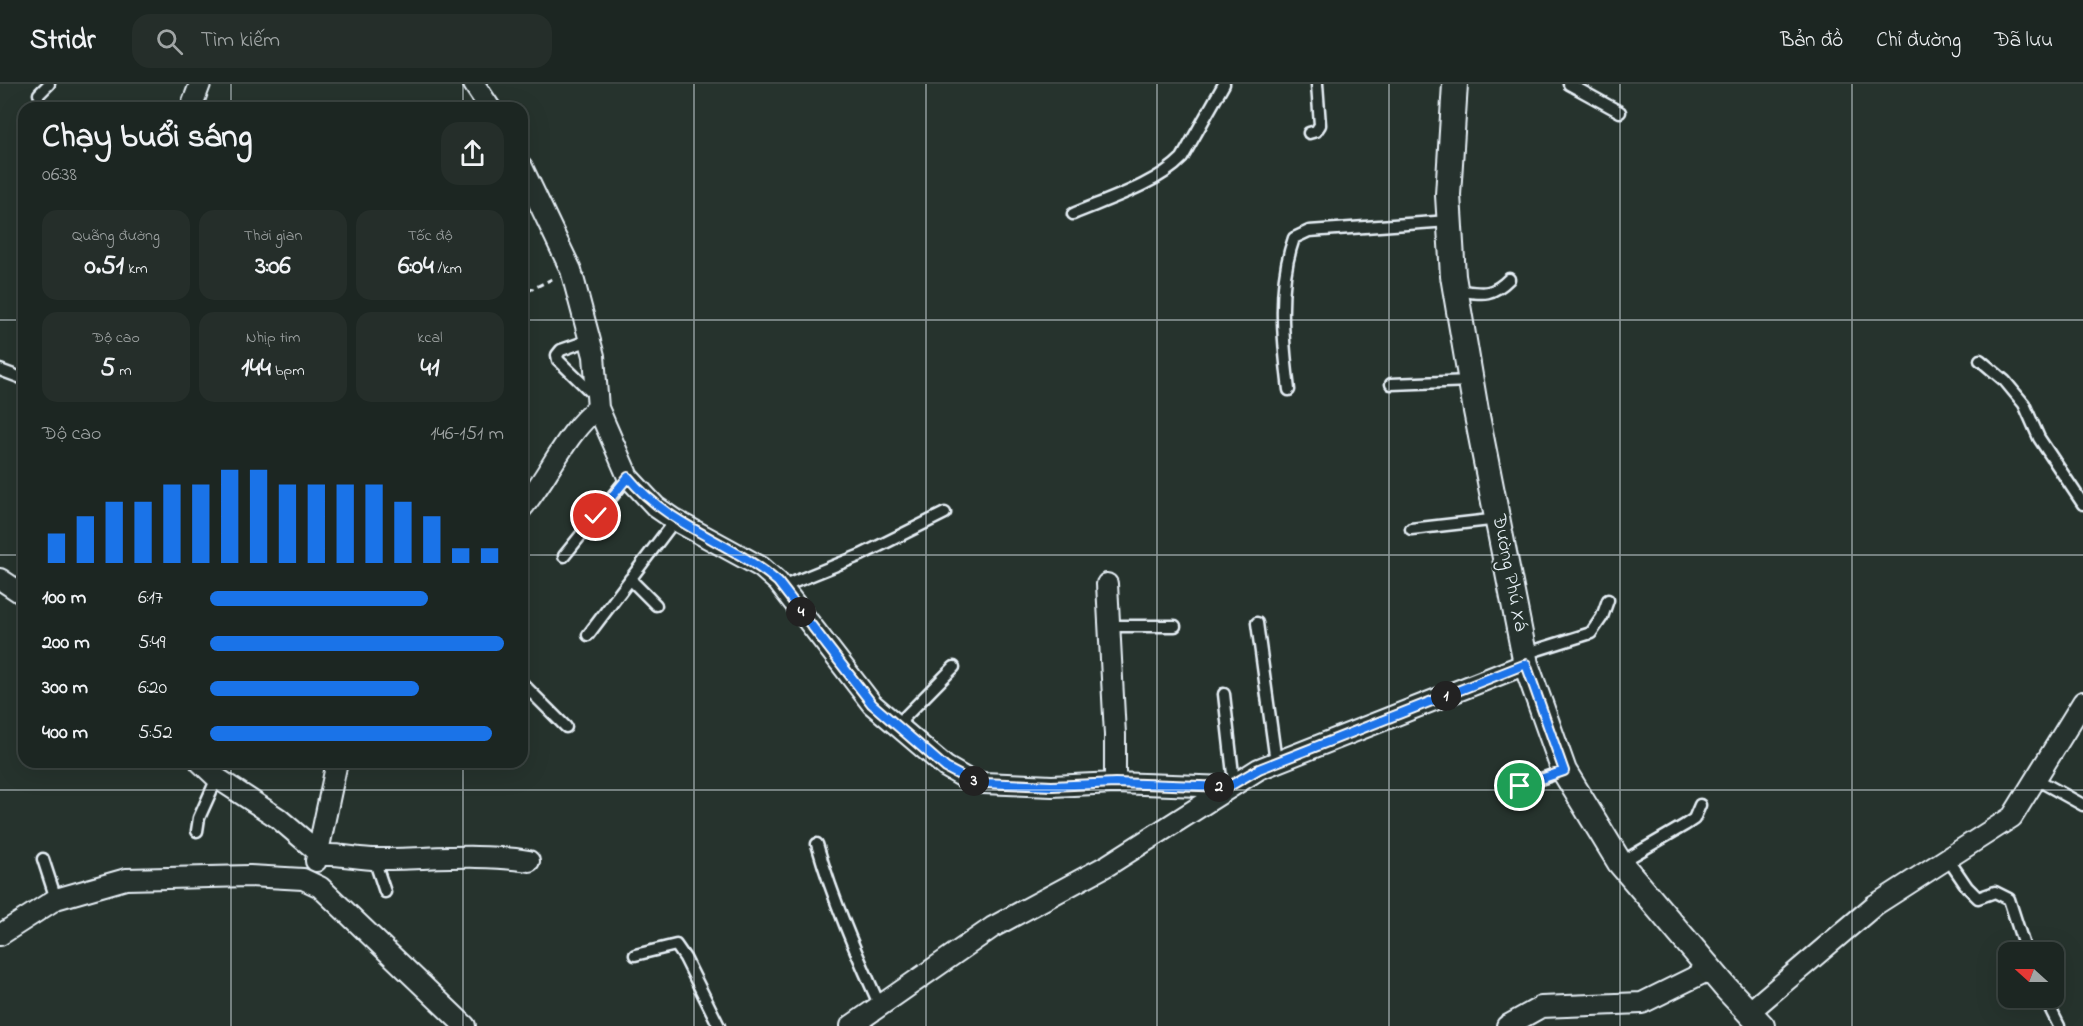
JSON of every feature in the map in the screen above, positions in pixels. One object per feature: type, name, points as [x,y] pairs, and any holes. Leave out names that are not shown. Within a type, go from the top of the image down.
[{"type":"street","points":[[193,102],[200,84]]},
{"type":"street","points":[[474,84],[486,102]]},
{"type":"street","name":"Đường Phú Xá","points":[[1455,84],[1448,195],[1455,290],[1525,659],[1564,771],[1620,864],[1756,1019]]},
{"type":"street","points":[[528,179],[571,270],[590,340],[597,403],[628,477],[656,507],[675,520],[761,567],[782,587],[872,704],[946,768],[965,778],[983,783],[1052,786],[1115,783],[1231,785]]},
{"type":"street","points":[[528,501],[583,419],[597,403]]},
{"type":"street","points":[[0,579],[18,591]]},
{"type":"street","points":[[1107,584],[1115,735],[1115,783]]},
{"type":"street","points":[[851,1026],[993,927],[1108,865],[1231,785],[1276,762],[1525,659]]},
{"type":"street","points":[[1756,1019],[1875,904],[2012,817],[2083,702]]},
{"type":"street","points":[[206,768],[217,778],[278,819],[318,853],[374,859],[499,856],[529,861]]},
{"type":"street","points":[[312,881],[335,768]]},
{"type":"street","points":[[0,935],[56,899],[126,879],[250,876],[312,881],[465,1026]]},
{"type":"street","points":[[1507,1026],[1530,1019],[1548,1006],[1642,1003],[1711,969]]},
{"type":"lane","points":[[39,94],[49,84]]},
{"type":"lane","points":[[1073,214],[1152,179],[1175,165],[1182,158],[1224,84]]},
{"type":"lane","points":[[1309,133],[1316,131],[1320,125],[1317,84]]},
{"type":"lane","points":[[1569,84],[1620,112]]},
{"type":"lane","points":[[1289,390],[1283,347],[1283,306],[1289,251],[1294,238],[1309,231],[1450,221]]},
{"type":"lane","points":[[1455,290],[1487,294],[1498,289],[1509,279]]},
{"type":"lane","points":[[590,340],[561,350],[557,355],[558,360],[597,403]]},
{"type":"lane","points":[[1980,360],[2005,381],[2024,404],[2039,438],[2083,504]]},
{"type":"lane","points":[[0,370],[18,377]]},
{"type":"lane","points":[[1391,384],[1471,381]]},
{"type":"lane","points":[[564,556],[628,477]]},
{"type":"lane","points":[[782,587],[891,541],[945,513]]},
{"type":"lane","points":[[1411,529],[1499,519]]},
{"type":"lane","points":[[588,635],[675,520]]},
{"type":"lane","points":[[630,579],[656,605]]},
{"type":"lane","points":[[1525,659],[1591,633],[1602,617],[1608,600]]},
{"type":"lane","points":[[1257,623],[1276,762]]},
{"type":"lane","points":[[1109,626],[1175,626]]},
{"type":"lane","points":[[897,725],[954,667]]},
{"type":"lane","points":[[528,689],[566,727]]},
{"type":"lane","points":[[1224,694],[1231,785]]},
{"type":"lane","points":[[1520,786],[1564,771]]},
{"type":"lane","points":[[197,831],[199,818],[217,778]]},
{"type":"lane","points":[[2036,779],[2083,805]]},
{"type":"lane","points":[[1620,864],[1694,819],[1700,805]]},
{"type":"lane","points":[[818,844],[826,874],[854,948],[880,1006]]},
{"type":"lane","points":[[43,859],[56,899]]},
{"type":"lane","points":[[374,859],[385,892]]},
{"type":"lane","points":[[1948,859],[1967,887],[1978,898],[1995,892],[2009,899],[2023,942]]},
{"type":"lane","points":[[635,955],[675,945],[685,958],[719,1026]]},
{"type":"lane","points":[[2050,1008],[2059,1026]]},
{"type":"path","points":[[528,291],[571,270]]},
{"type":"route","points":[[596,516],[628,477],[656,507],[675,520],[761,567],[778,582],[872,704],[946,768],[965,778],[983,783],[1052,786],[1115,783],[1228,787],[1259,769],[1526,664],[1564,771],[1520,786]]}]
